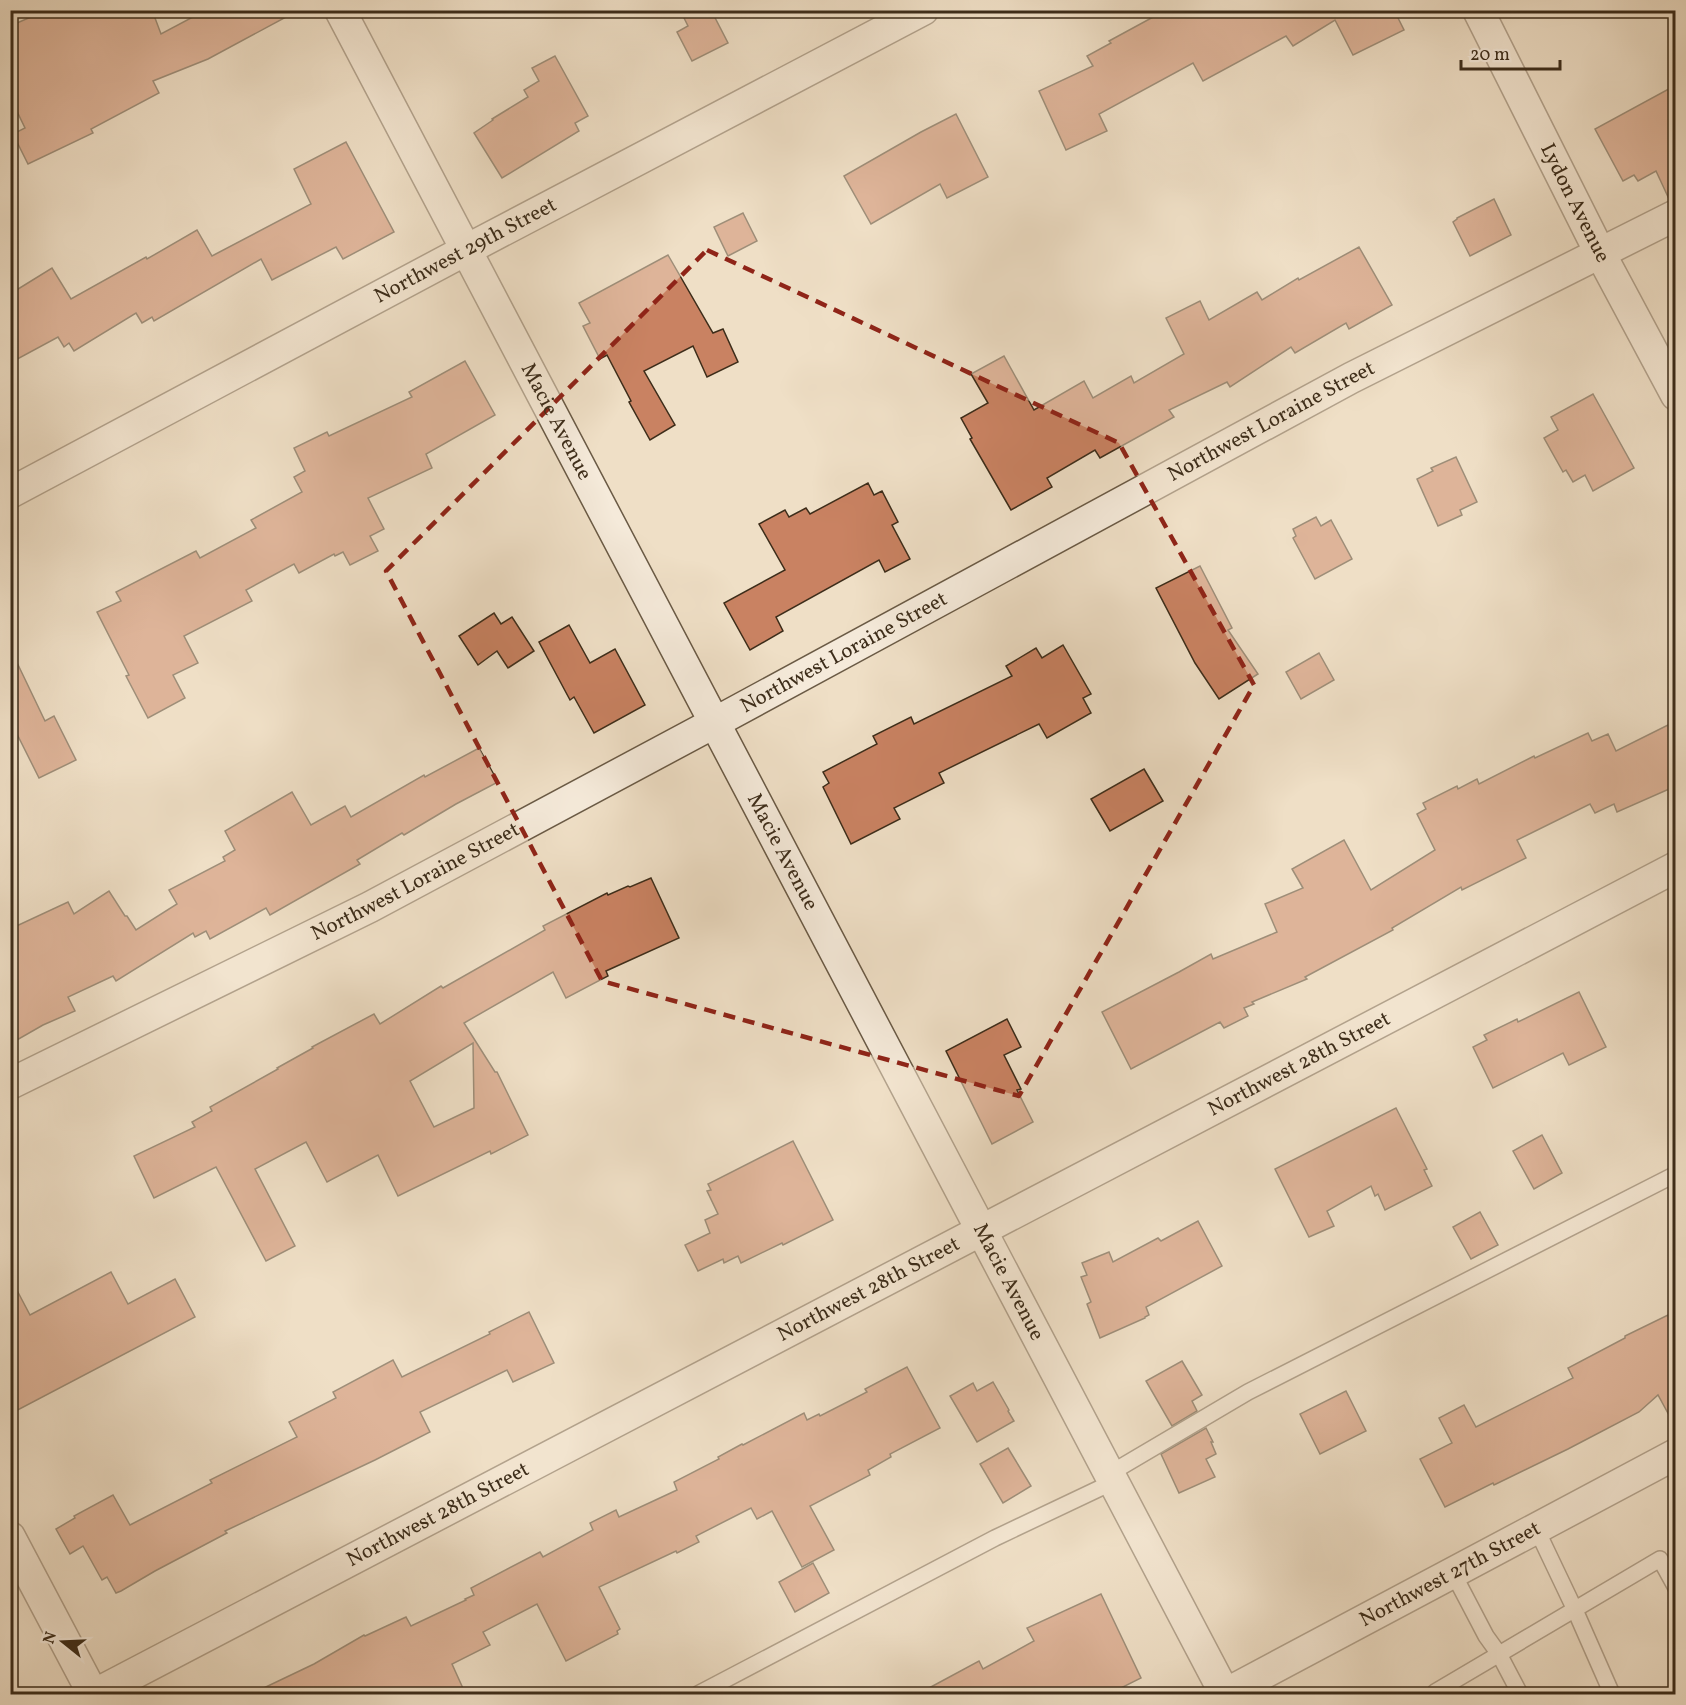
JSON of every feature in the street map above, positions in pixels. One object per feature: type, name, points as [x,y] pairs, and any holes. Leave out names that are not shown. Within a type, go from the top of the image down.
[{"type":"street","name":"Macie Avenue","points":[[340,10],[1225,1695]]},
{"type":"street","name":"Northwest 29th Street","points":[[10,493],[922,10]]},
{"type":"street","name":"Lydon Avenue","points":[[1478,10],[1600,253],[1676,395]]},
{"type":"street","name":"Northwest Loraine Street","points":[[10,1084],[370,907],[1340,384],[1676,216]]},
{"type":"street","name":"Northwest 28th Street","points":[[94,1695],[1676,867]]},
{"type":"street","name":"Northwest 27th Street","points":[[1225,1695],[1676,1454]]},
{"type":"street","points":[[10,1537],[94,1695]]},
{"type":"lane","points":[[698,1695],[1111,1478],[1248,1392],[1676,1174]]},
{"type":"lane","points":[[1536,1528],[1612,1695]]},
{"type":"lane","points":[[1437,1695],[1435,1692],[1660,1559],[1676,1588]]},
{"type":"lane","points":[[1453,1573],[1520,1695]]},
{"type":"highlighted area","points":[[707,250],[1119,443],[1254,685],[1019,1096],[602,981],[386,571]]},
{"type":"building","points":[[47,10],[152,10],[161,34],[206,10],[299,10],[208,59],[153,81],[159,93],[91,129],[93,133],[28,164],[13,134],[25,128],[10,97],[10,26]]},
{"type":"building","points":[[680,10],[711,10],[728,43],[692,61],[677,32],[688,26]]},
{"type":"building","points":[[1166,10],[1394,10],[1404,30],[1353,55],[1335,20],[1293,46],[1286,36],[1203,81],[1193,63],[1099,114],[1107,131],[1066,150],[1039,91],[1093,66],[1087,56],[1111,43],[1109,41]]},
{"type":"building","points":[[555,56],[588,116],[575,123],[579,131],[502,178],[474,133],[528,97],[524,90],[539,81],[532,68]]},
{"type":"building","points":[[1676,85],[1676,198],[1669,199],[1656,171],[1638,181],[1634,175],[1623,181],[1595,129]]},
{"type":"building","points":[[956,114],[988,177],[947,198],[940,184],[871,224],[844,176]]},
{"type":"building","points":[[346,142],[394,232],[343,259],[336,247],[272,280],[261,259],[154,321],[152,317],[142,323],[136,313],[74,351],[69,343],[64,347],[58,337],[10,363],[10,294],[52,268],[71,299],[197,230],[212,256],[311,204],[294,169]]},
{"type":"building","points":[[1494,199],[1511,235],[1470,256],[1453,222]]},
{"type":"building","points":[[743,213],[757,241],[728,256],[714,227]]},
{"type":"building","points":[[1359,247],[1392,305],[1349,329],[1346,323],[1295,353],[1291,347],[1230,387],[1227,382],[1169,410],[1174,417],[1100,458],[1095,450],[1047,478],[1052,487],[1011,510],[970,439],[972,438],[961,418],[988,403],[971,374],[1004,356],[1034,410],[1084,381],[1093,398],[1131,376],[1134,383],[1184,354],[1166,318],[1200,301],[1209,320],[1257,292],[1262,300],[1298,278],[1299,280]]},
{"type":"building","points":[[668,255],[713,333],[723,329],[738,362],[707,377],[693,346],[644,371],[675,425],[650,440],[607,355],[600,359],[583,326],[590,323],[579,303]]},
{"type":"building","points":[[465,361],[495,415],[426,454],[432,468],[368,498],[384,529],[370,536],[378,551],[350,565],[343,552],[335,556],[334,554],[299,573],[294,564],[246,590],[252,601],[184,636],[198,663],[173,675],[185,698],[148,718],[97,612],[121,601],[116,592],[196,551],[200,558],[256,528],[251,520],[302,492],[294,477],[305,471],[294,448],[327,432],[329,436],[412,397],[409,392]]},
{"type":"building","points":[[1593,394],[1634,468],[1593,491],[1585,475],[1573,482],[1566,470],[1563,472],[1544,438],[1558,430],[1551,417]]},
{"type":"building","points":[[1456,457],[1477,502],[1460,510],[1462,515],[1438,526],[1417,479],[1433,471],[1431,468]]},
{"type":"building","points":[[868,483],[874,495],[882,491],[898,522],[892,525],[910,559],[885,572],[879,560],[776,617],[783,631],[750,650],[724,603],[785,570],[759,524],[785,510],[789,517],[806,508],[810,514]]},
{"type":"building","points":[[1316,517],[1321,526],[1331,520],[1352,559],[1315,579],[1293,538],[1296,536],[1293,529]]},
{"type":"building","points":[[1200,566],[1232,628],[1228,630],[1258,674],[1219,699],[1195,663],[1156,588]]},
{"type":"building","points":[[494,613],[501,624],[512,617],[534,651],[508,668],[497,651],[478,665],[459,636]]},
{"type":"building","points":[[569,625],[590,663],[615,649],[645,705],[594,733],[574,697],[570,700],[539,642]]},
{"type":"building","points":[[1063,645],[1091,694],[1083,698],[1091,713],[1047,738],[1039,724],[939,773],[944,783],[894,808],[900,819],[851,844],[823,787],[829,783],[823,772],[877,744],[873,736],[911,717],[914,724],[1012,676],[1006,666],[1036,648],[1042,658]]},
{"type":"building","points":[[10,648],[45,721],[54,716],[76,760],[39,778],[10,720]]},
{"type":"building","points":[[1319,653],[1334,680],[1301,699],[1286,672]]},
{"type":"building","points":[[1676,721],[1676,786],[1617,812],[1614,804],[1595,813],[1590,804],[1517,840],[1526,858],[1462,890],[1461,887],[1392,928],[1393,930],[1305,977],[1307,979],[1252,1002],[1254,1004],[1244,1008],[1248,1016],[1224,1028],[1220,1022],[1131,1069],[1102,1012],[1211,954],[1213,959],[1277,932],[1265,904],[1303,888],[1292,869],[1344,840],[1371,890],[1435,850],[1417,814],[1426,809],[1423,803],[1477,779],[1479,784],[1534,756],[1535,758],[1588,733],[1592,741],[1608,734],[1616,751]]},
{"type":"building","points":[[479,748],[498,782],[404,835],[402,833],[357,860],[360,864],[270,915],[266,908],[210,939],[206,931],[195,937],[193,933],[116,981],[113,976],[68,997],[75,1011],[43,1025],[10,1044],[10,929],[68,902],[74,914],[109,891],[136,930],[177,904],[169,890],[225,861],[223,857],[235,850],[225,831],[292,792],[311,825],[345,806],[351,817],[424,775],[425,777]]},
{"type":"building","points":[[1144,769],[1163,801],[1110,831],[1091,799]]},
{"type":"building","points":[[651,878],[679,938],[606,971],[608,976],[566,998],[553,972],[464,1023],[497,1072],[528,1135],[398,1196],[378,1155],[327,1182],[306,1142],[255,1169],[295,1246],[266,1261],[216,1167],[154,1198],[134,1156],[195,1127],[192,1122],[212,1111],[210,1107],[312,1047],[374,1014],[380,1024],[441,986],[443,988],[545,930],[543,926],[607,893],[608,895]],"holes":[[[473,1043],[474,1108],[434,1127],[410,1081]]]},
{"type":"building","points":[[1579,992],[1606,1047],[1569,1065],[1563,1053],[1493,1088],[1473,1047],[1487,1040],[1484,1035],[1517,1019],[1518,1022]]},
{"type":"building","points":[[1007,1019],[1021,1047],[1004,1055],[1021,1089],[1017,1090],[1033,1122],[992,1144],[946,1051]]},
{"type":"building","points":[[1396,1108],[1427,1169],[1424,1170],[1432,1186],[1385,1210],[1378,1194],[1375,1196],[1371,1186],[1327,1211],[1334,1226],[1309,1237],[1275,1169]]},
{"type":"building","points":[[1542,1135],[1562,1173],[1534,1189],[1513,1151]]},
{"type":"building","points":[[793,1141],[833,1220],[741,1263],[738,1256],[724,1263],[723,1259],[698,1271],[685,1245],[710,1233],[705,1220],[718,1214],[707,1191],[711,1190],[708,1184]]},
{"type":"building","points":[[1480,1212],[1498,1245],[1471,1259],[1453,1227]]},
{"type":"building","points":[[1198,1221],[1222,1266],[1146,1307],[1149,1315],[1145,1318],[1100,1338],[1087,1304],[1091,1302],[1081,1277],[1087,1275],[1082,1263],[1109,1252],[1113,1262],[1158,1238],[1161,1241]]},
{"type":"building","points":[[111,1272],[128,1304],[175,1279],[195,1317],[10,1414],[10,1277],[30,1315]]},
{"type":"building","points":[[529,1312],[554,1363],[513,1382],[507,1370],[420,1412],[430,1432],[225,1531],[227,1533],[121,1591],[116,1593],[107,1577],[102,1580],[83,1546],[70,1554],[56,1529],[75,1518],[74,1516],[113,1495],[130,1525],[212,1483],[210,1480],[297,1437],[289,1422],[336,1398],[333,1392],[393,1360],[402,1377],[490,1334],[489,1332]]},
{"type":"building","points":[[1668,1315],[1676,1329],[1676,1428],[1658,1395],[1639,1412],[1568,1449],[1445,1507],[1420,1459],[1452,1443],[1439,1418],[1464,1405],[1476,1427],[1573,1378],[1568,1368]]},
{"type":"building","points":[[1182,1361],[1202,1395],[1192,1401],[1197,1411],[1172,1426],[1146,1381]]},
{"type":"building","points":[[907,1367],[940,1428],[890,1454],[891,1457],[868,1470],[870,1475],[810,1506],[834,1550],[802,1567],[772,1511],[757,1519],[751,1508],[696,1536],[699,1542],[599,1587],[620,1629],[617,1631],[618,1634],[566,1661],[537,1604],[483,1632],[490,1645],[452,1664],[466,1695],[249,1695],[314,1664],[364,1635],[406,1617],[411,1626],[466,1600],[474,1595],[471,1588],[540,1552],[543,1557],[593,1530],[590,1523],[616,1510],[619,1517],[677,1490],[674,1482],[719,1459],[718,1457],[742,1444],[804,1413],[807,1420],[819,1414],[820,1416],[867,1392],[865,1389]]},
{"type":"building","points":[[993,1382],[1014,1421],[977,1442],[950,1396],[973,1383],[977,1391]]},
{"type":"building","points":[[1346,1391],[1366,1431],[1320,1454],[1300,1414]]},
{"type":"building","points":[[1206,1428],[1216,1454],[1206,1459],[1215,1477],[1179,1493],[1161,1454]]},
{"type":"building","points":[[1008,1448],[1031,1486],[1003,1503],[980,1464]]},
{"type":"building","points":[[813,1563],[829,1593],[795,1612],[779,1582]]},
{"type":"building","points":[[1101,1594],[1141,1678],[1107,1695],[916,1695],[979,1661],[983,1669],[1034,1641],[1027,1628]]}]
